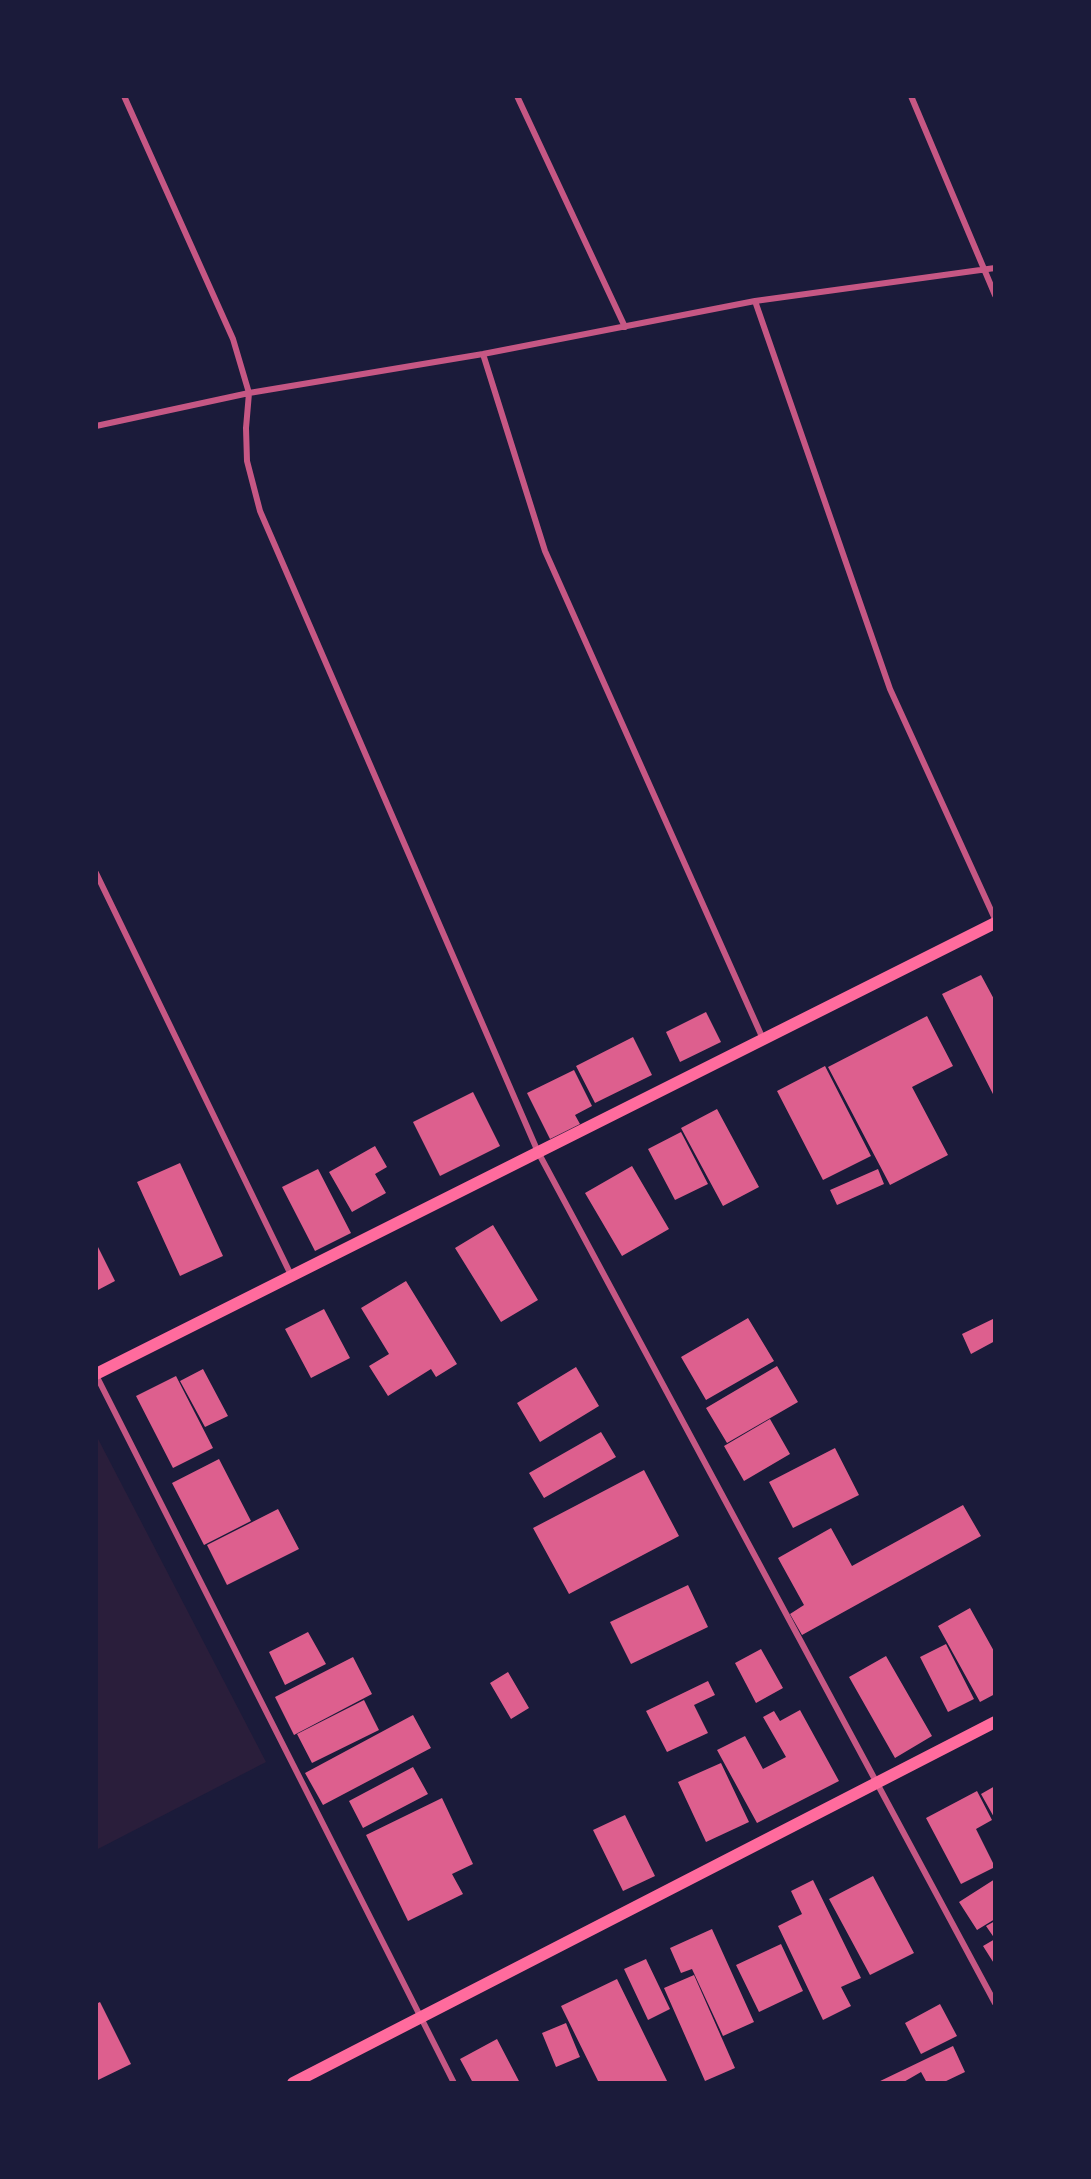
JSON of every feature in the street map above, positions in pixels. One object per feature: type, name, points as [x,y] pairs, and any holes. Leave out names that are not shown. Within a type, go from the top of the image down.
[{"type":"main road","points":[[96,1374],[995,921]]},
{"type":"main road","points":[[293,2083],[995,1722]]},
{"type":"street","points":[[124,96],[233,339],[249,393],[246,428],[247,461],[260,511],[538,1152],[995,2004]]},
{"type":"street","points":[[517,96],[625,327]]},
{"type":"street","points":[[911,96],[995,295]]},
{"type":"street","points":[[96,426],[249,393],[483,354],[755,301],[995,268]]},
{"type":"street","points":[[755,301],[890,689],[995,921]]},
{"type":"street","points":[[483,354],[545,551],[763,1039]]},
{"type":"street","points":[[96,873],[291,1275]]},
{"type":"street","points":[[96,1374],[454,2083]]},
{"type":"shaded area","points":[[96,1435],[266,1762],[96,1850]]},
{"type":"building","points":[[981,975],[995,1001],[995,1098],[942,994]]},
{"type":"building","points":[[706,1012],[721,1042],[680,1062],[666,1032]]},
{"type":"building","points":[[927,1016],[953,1066],[912,1087],[948,1155],[890,1185],[828,1067]]},
{"type":"building","points":[[633,1037],[652,1075],[595,1103],[576,1066]]},
{"type":"building","points":[[825,1066],[871,1156],[823,1180],[777,1091]]},
{"type":"building","points":[[574,1070],[592,1106],[575,1115],[580,1124],[550,1139],[527,1093]]},
{"type":"building","points":[[473,1092],[500,1146],[440,1176],[413,1122]]},
{"type":"building","points":[[717,1109],[759,1187],[723,1206],[681,1128]]},
{"type":"building","points":[[681,1132],[708,1184],[675,1200],[648,1149]]},
{"type":"building","points":[[375,1146],[387,1167],[375,1174],[386,1193],[352,1212],[329,1172]]},
{"type":"building","points":[[180,1163],[223,1256],[180,1276],[137,1182]]},
{"type":"building","points":[[632,1166],[669,1229],[622,1256],[585,1193]]},
{"type":"building","points":[[318,1169],[351,1233],[315,1251],[282,1187]]},
{"type":"building","points":[[878,1169],[884,1184],[837,1205],[830,1190]]},
{"type":"building","points":[[493,1225],[538,1300],[501,1322],[455,1248]]},
{"type":"building","points":[[96,1243],[115,1281],[96,1291]]},
{"type":"building","points":[[406,1281],[457,1364],[436,1377],[431,1369],[388,1396],[369,1366],[389,1354],[361,1308]]},
{"type":"building","points":[[324,1309],[350,1358],[311,1378],[285,1329]]},
{"type":"building","points":[[748,1318],[774,1361],[706,1400],[681,1357]]},
{"type":"building","points":[[995,1318],[995,1341],[971,1354],[962,1334]]},
{"type":"building","points":[[777,1366],[798,1402],[727,1443],[706,1408]]},
{"type":"building","points":[[576,1367],[599,1406],[540,1442],[517,1403]]},
{"type":"building","points":[[203,1369],[228,1416],[205,1427],[180,1381]]},
{"type":"building","points":[[176,1376],[213,1448],[173,1468],[136,1396]]},
{"type":"building","points":[[770,1419],[790,1454],[744,1481],[724,1446]]},
{"type":"building","points":[[601,1432],[616,1457],[544,1498],[529,1473]]},
{"type":"building","points":[[835,1448],[859,1495],[793,1528],[769,1482]]},
{"type":"building","points":[[219,1459],[251,1521],[204,1545],[172,1483]]},
{"type":"building","points":[[644,1470],[679,1536],[569,1594],[533,1528]]},
{"type":"building","points":[[963,1505],[981,1536],[802,1635],[790,1614],[804,1605],[778,1558],[831,1528],[852,1566]]},
{"type":"building","points":[[278,1509],[299,1549],[227,1585],[207,1545]]},
{"type":"building","points":[[688,1585],[708,1627],[631,1664],[610,1622]]},
{"type":"building","points":[[970,1608],[995,1653],[995,1694],[980,1702],[938,1626]]},
{"type":"building","points":[[308,1632],[326,1664],[285,1685],[269,1652]]},
{"type":"building","points":[[946,1644],[974,1699],[948,1712],[920,1657]]},
{"type":"building","points":[[761,1649],[783,1688],[756,1703],[735,1663]]},
{"type":"building","points":[[886,1656],[932,1736],[895,1758],[849,1677]]},
{"type":"building","points":[[353,1657],[372,1694],[294,1735],[275,1697]]},
{"type":"building","points":[[508,1672],[529,1708],[511,1719],[490,1683]]},
{"type":"building","points":[[708,1681],[715,1695],[694,1705],[708,1733],[667,1752],[646,1711]]},
{"type":"building","points":[[364,1700],[379,1730],[312,1763],[297,1734]]},
{"type":"building","points":[[800,1710],[839,1781],[757,1823],[717,1750],[745,1736],[763,1769],[786,1757],[763,1717],[774,1711],[780,1721]]},
{"type":"building","points":[[413,1715],[431,1748],[323,1805],[305,1773]]},
{"type":"building","points":[[721,1763],[749,1822],[706,1842],[678,1782]]},
{"type":"building","points":[[413,1767],[428,1794],[363,1828],[349,1801]]},
{"type":"building","points":[[995,1786],[995,1819],[981,1794]]},
{"type":"building","points":[[977,1791],[992,1820],[976,1829],[995,1867],[961,1884],[926,1818]]},
{"type":"building","points":[[442,1798],[473,1864],[452,1874],[463,1894],[408,1921],[366,1835]]},
{"type":"building","points":[[625,1815],[655,1876],[623,1891],[593,1830]]},
{"type":"building","points":[[873,1876],[914,1953],[870,1975],[829,1899]]},
{"type":"building","points":[[995,1879],[995,1919],[977,1930],[959,1902]]},
{"type":"building","points":[[813,1880],[861,1978],[841,1987],[851,2006],[823,2020],[778,1926],[802,1914],[791,1891]]},
{"type":"building","points":[[995,1921],[995,1939],[986,1926]]},
{"type":"building","points":[[712,1929],[754,2022],[723,2036],[692,1969],[681,1973],[670,1948]]},
{"type":"building","points":[[995,1939],[995,1965],[983,1946]]},
{"type":"building","points":[[781,1944],[803,1991],[759,2012],[736,1965]]},
{"type":"building","points":[[646,1959],[670,2009],[648,2020],[624,1969]]},
{"type":"building","points":[[694,1975],[735,2068],[705,2081],[664,1988]]},
{"type":"building","points":[[617,1979],[668,2083],[599,2083],[561,2006]]},
{"type":"building","points":[[100,2002],[131,2064],[96,2081],[96,2004]]},
{"type":"building","points":[[940,2004],[957,2036],[921,2054],[905,2023]]},
{"type":"building","points":[[566,2023],[580,2057],[556,2067],[542,2033]]},
{"type":"building","points":[[497,2039],[520,2083],[473,2083],[460,2059]]},
{"type":"building","points":[[953,2046],[965,2072],[942,2083],[927,2083],[921,2072],[902,2083],[876,2083]]}]
